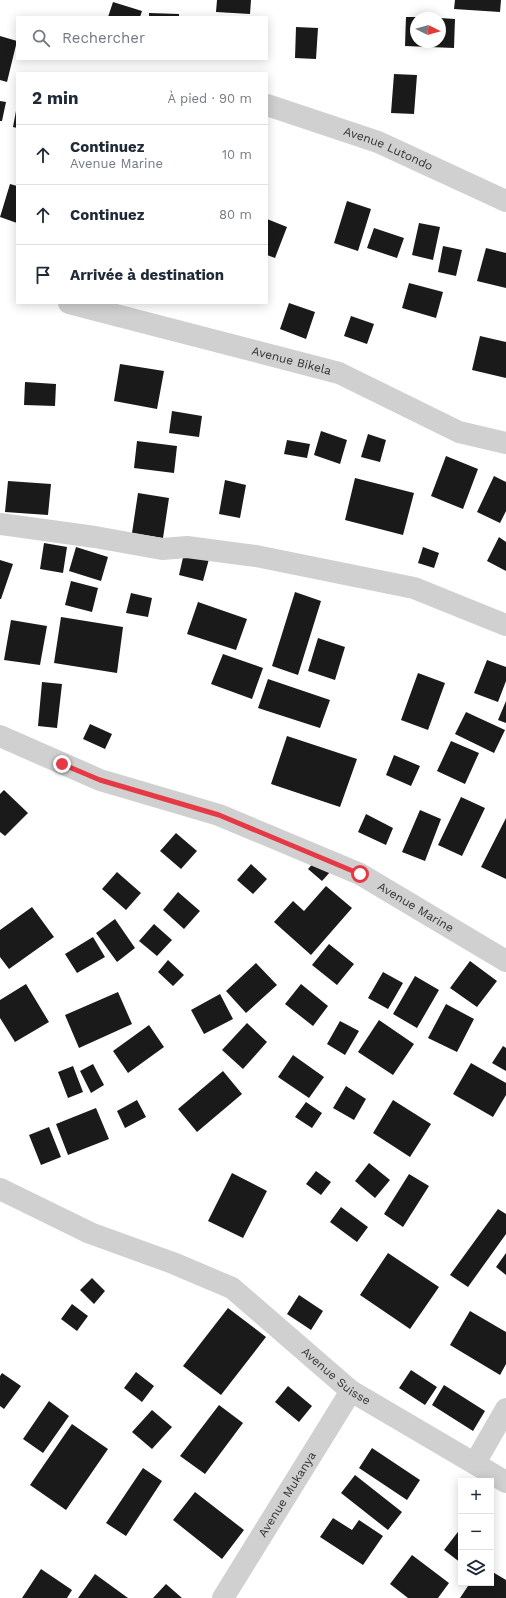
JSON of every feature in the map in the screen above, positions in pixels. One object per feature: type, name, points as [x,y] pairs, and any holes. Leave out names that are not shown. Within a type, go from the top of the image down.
[{"type":"street","name":"Avenue Lutondo","points":[[268,105],[378,142],[506,202]]},
{"type":"street","name":"Avenue Bikela","points":[[73,304],[339,373],[459,432],[506,443]]},
{"type":"street","points":[[0,524],[95,537],[162,549],[187,547],[256,556],[414,588],[506,625]]},
{"type":"street","name":"Avenue Marine","points":[[0,736],[100,780],[219,815],[360,874],[506,961]]},
{"type":"street","name":"Avenue Suisse","points":[[0,1189],[90,1232],[174,1263],[232,1288],[351,1390],[506,1482]]},
{"type":"street","name":"Avenue Mukanya","points":[[223,1598],[351,1390]]},
{"type":"street","points":[[475,1463],[506,1409]]},
{"type":"building","points":[[217,0],[251,0],[250,14],[216,12]]},
{"type":"building","points":[[455,0],[501,0],[500,12],[454,9]]},
{"type":"building","points":[[113,2],[142,11],[140,16],[108,16]]},
{"type":"building","points":[[149,13],[179,14],[179,16],[149,16]]},
{"type":"building","points":[[406,17],[410,17],[410,46],[405,46]]},
{"type":"building","points":[[446,18],[455,19],[454,48],[446,48]]},
{"type":"building","points":[[296,27],[318,28],[316,59],[295,58]]},
{"type":"building","points":[[0,36],[16,41],[16,45],[7,82],[0,80]]},
{"type":"building","points":[[394,74],[417,75],[414,114],[391,113]]},
{"type":"building","points":[[0,101],[6,102],[2,121],[0,121]]},
{"type":"building","points":[[16,111],[16,128],[13,127]]},
{"type":"building","points":[[10,184],[16,186],[16,223],[0,217]]},
{"type":"building","points":[[347,201],[371,209],[358,251],[334,243]]},
{"type":"building","points":[[268,219],[287,227],[275,258],[268,255]]},
{"type":"building","points":[[419,223],[440,227],[433,260],[412,255]]},
{"type":"building","points":[[374,228],[404,238],[397,258],[367,248]]},
{"type":"building","points":[[443,246],[462,250],[456,276],[438,272]]},
{"type":"building","points":[[486,248],[506,253],[506,288],[477,281]]},
{"type":"building","points":[[409,283],[443,292],[436,318],[402,308]]},
{"type":"building","points":[[289,303],[315,312],[306,339],[280,329]]},
{"type":"building","points":[[351,316],[374,324],[367,344],[344,336]]},
{"type":"building","points":[[480,336],[506,342],[506,378],[472,370]]},
{"type":"building","points":[[120,364],[164,371],[157,409],[114,401]]},
{"type":"building","points":[[25,382],[56,384],[55,406],[24,405]]},
{"type":"building","points":[[172,411],[202,416],[199,437],[169,433]]},
{"type":"building","points":[[321,431],[347,440],[340,464],[314,455]]},
{"type":"building","points":[[368,434],[386,440],[380,462],[361,457]]},
{"type":"building","points":[[287,440],[310,444],[307,458],[284,454]]},
{"type":"building","points":[[137,441],[177,446],[174,473],[134,468]]},
{"type":"building","points":[[446,456],[478,469],[463,509],[431,496]]},
{"type":"building","points":[[494,476],[506,482],[506,511],[500,523],[477,512]]},
{"type":"building","points":[[355,478],[414,493],[403,535],[345,520]]},
{"type":"building","points":[[225,480],[246,485],[240,518],[219,514]]},
{"type":"building","points":[[8,481],[51,484],[48,515],[5,512]]},
{"type":"building","points":[[138,493],[169,498],[163,538],[132,533]]},
{"type":"building","points":[[499,537],[506,542],[506,571],[487,561]]},
{"type":"building","points":[[44,543],[67,547],[63,573],[40,569]]},
{"type":"building","points":[[76,547],[108,557],[101,581],[69,571]]},
{"type":"building","points":[[423,547],[439,553],[434,568],[418,563]]},
{"type":"building","points":[[184,553],[209,559],[203,581],[179,575]]},
{"type":"building","points":[[0,560],[13,564],[1,599],[0,599]]},
{"type":"building","points":[[71,581],[98,588],[92,612],[65,605]]},
{"type":"building","points":[[295,592],[321,601],[298,675],[272,666]]},
{"type":"building","points":[[131,593],[152,598],[148,617],[126,613]]},
{"type":"building","points":[[198,602],[247,619],[236,650],[187,634]]},
{"type":"building","points":[[61,617],[123,627],[117,673],[54,663]]},
{"type":"building","points":[[11,620],[47,626],[40,665],[4,660]]},
{"type":"building","points":[[318,638],[345,647],[335,680],[308,671]]},
{"type":"building","points":[[223,654],[263,668],[252,699],[211,684]]},
{"type":"building","points":[[487,660],[506,667],[506,681],[498,702],[474,693]]},
{"type":"building","points":[[418,673],[445,683],[428,730],[401,720]]},
{"type":"building","points":[[268,679],[330,700],[320,728],[258,708]]},
{"type":"building","points":[[42,682],[62,684],[57,728],[38,726]]},
{"type":"building","points":[[506,701],[506,723],[498,720]]},
{"type":"building","points":[[466,712],[505,730],[494,753],[455,734]]},
{"type":"building","points":[[90,724],[112,734],[105,749],[83,739]]},
{"type":"building","points":[[287,736],[357,759],[340,807],[271,784]]},
{"type":"building","points":[[451,741],[479,753],[465,784],[437,771]]},
{"type":"building","points":[[394,755],[420,766],[411,786],[386,775]]},
{"type":"building","points":[[4,790],[28,813],[5,836],[0,832],[0,794]]},
{"type":"building","points":[[461,797],[485,808],[462,856],[438,845]]},
{"type":"building","points":[[420,810],[441,819],[425,861],[402,852]]},
{"type":"building","points":[[366,814],[393,828],[386,845],[358,832]]},
{"type":"building","points":[[506,818],[506,879],[481,867]]},
{"type":"building","points":[[176,833],[197,851],[181,869],[160,851]]},
{"type":"building","points":[[317,859],[331,871],[322,881],[308,869]]},
{"type":"building","points":[[251,864],[267,879],[253,894],[237,880]]},
{"type":"building","points":[[117,872],[141,893],[126,910],[102,889]]},
{"type":"building","points":[[326,886],[352,908],[311,955],[274,922],[293,901],[304,911]]},
{"type":"building","points":[[178,892],[200,911],[184,929],[163,910]]},
{"type":"building","points":[[32,907],[54,937],[9,969],[0,957],[0,930]]},
{"type":"building","points":[[115,919],[135,948],[117,962],[96,933]]},
{"type":"building","points":[[154,924],[172,940],[157,956],[139,941]]},
{"type":"building","points":[[93,937],[105,957],[77,973],[65,954]]},
{"type":"building","points":[[329,944],[354,964],[337,985],[312,965]]},
{"type":"building","points":[[168,960],[184,975],[173,986],[158,972]]},
{"type":"building","points":[[470,961],[497,981],[477,1007],[450,988]]},
{"type":"building","points":[[256,963],[277,985],[246,1013],[226,991]]},
{"type":"building","points":[[383,972],[403,983],[388,1009],[368,998]]},
{"type":"building","points":[[415,976],[439,990],[417,1028],[393,1014]]},
{"type":"building","points":[[26,984],[49,1022],[15,1042],[0,1018],[0,1000]]},
{"type":"building","points":[[301,984],[328,1006],[313,1026],[285,1004]]},
{"type":"building","points":[[118,992],[132,1024],[79,1048],[65,1015]]},
{"type":"building","points":[[220,994],[233,1019],[204,1034],[191,1010]]},
{"type":"building","points":[[446,1004],[474,1019],[457,1052],[428,1038]]},
{"type":"building","points":[[379,1020],[414,1044],[393,1075],[358,1052]]},
{"type":"building","points":[[340,1021],[359,1031],[345,1055],[327,1044]]},
{"type":"building","points":[[247,1023],[267,1042],[243,1069],[222,1050]]},
{"type":"building","points":[[149,1025],[164,1047],[128,1073],[113,1051]]},
{"type":"building","points":[[503,1046],[506,1048],[506,1071],[492,1063]]},
{"type":"building","points":[[293,1055],[324,1077],[309,1098],[278,1077]]},
{"type":"building","points":[[471,1063],[506,1083],[506,1095],[493,1117],[453,1094]]},
{"type":"building","points":[[93,1064],[104,1085],[91,1093],[80,1071]]},
{"type":"building","points":[[73,1066],[83,1092],[68,1098],[58,1072]]},
{"type":"building","points":[[223,1071],[242,1094],[197,1132],[178,1109]]},
{"type":"building","points":[[346,1086],[366,1099],[354,1120],[333,1108]]},
{"type":"building","points":[[137,1100],[146,1117],[125,1128],[117,1111]]},
{"type":"building","points":[[393,1100],[431,1124],[410,1157],[373,1133]]},
{"type":"building","points":[[306,1102],[322,1113],[312,1128],[295,1117]]},
{"type":"building","points":[[96,1108],[109,1139],[68,1155],[56,1124]]},
{"type":"building","points":[[49,1127],[61,1157],[41,1165],[29,1135]]},
{"type":"building","points":[[369,1163],[390,1180],[375,1198],[355,1181]]},
{"type":"building","points":[[316,1171],[331,1182],[321,1195],[306,1184]]},
{"type":"building","points":[[232,1173],[267,1191],[243,1238],[208,1221]]},
{"type":"building","points":[[409,1174],[429,1186],[403,1227],[384,1214]]},
{"type":"building","points":[[341,1207],[368,1227],[357,1242],[330,1222]]},
{"type":"building","points":[[498,1209],[506,1214],[506,1234],[468,1287],[450,1275]]},
{"type":"building","points":[[388,1253],[439,1287],[410,1329],[360,1295]]},
{"type":"building","points":[[506,1253],[506,1275],[496,1267]]},
{"type":"building","points":[[92,1278],[105,1291],[94,1304],[80,1290]]},
{"type":"building","points":[[299,1295],[323,1311],[311,1330],[287,1314]]},
{"type":"building","points":[[72,1304],[88,1316],[77,1331],[61,1319]]},
{"type":"building","points":[[228,1308],[266,1337],[221,1395],[183,1366]]},
{"type":"building","points":[[470,1311],[506,1332],[506,1364],[500,1375],[450,1345]]},
{"type":"building","points":[[411,1370],[437,1387],[425,1405],[399,1388]]},
{"type":"building","points":[[136,1372],[154,1386],[142,1402],[124,1388]]},
{"type":"building","points":[[2,1373],[21,1386],[4,1409],[0,1406],[0,1376]]},
{"type":"building","points":[[444,1385],[485,1411],[473,1431],[432,1405]]},
{"type":"building","points":[[288,1386],[312,1406],[299,1422],[275,1402]]},
{"type":"building","points":[[49,1401],[69,1416],[43,1453],[23,1439]]},
{"type":"building","points":[[219,1405],[243,1423],[205,1474],[180,1456]]},
{"type":"building","points":[[152,1410],[172,1427],[152,1449],[132,1432]]},
{"type":"building","points":[[72,1424],[108,1449],[66,1510],[30,1485]]},
{"type":"building","points":[[372,1448],[420,1480],[407,1500],[359,1468]]},
{"type":"building","points":[[143,1468],[162,1481],[126,1536],[106,1523]]},
{"type":"building","points":[[355,1475],[402,1512],[388,1530],[341,1493]]},
{"type":"building","points":[[195,1492],[244,1530],[222,1559],[173,1520]]},
{"type":"building","points":[[333,1518],[352,1530],[359,1520],[383,1536],[363,1565],[320,1537]]},
{"type":"building","points":[[458,1532],[458,1561],[444,1550]]},
{"type":"building","points":[[412,1555],[449,1583],[438,1598],[408,1598],[390,1584]]},
{"type":"building","points":[[41,1569],[72,1590],[67,1598],[22,1598]]},
{"type":"building","points":[[494,1573],[506,1580],[506,1598],[460,1598],[468,1586],[494,1586]]},
{"type":"building","points":[[95,1574],[128,1598],[78,1598]]},
{"type":"building","points":[[166,1584],[182,1598],[153,1598]]},
{"type":"route","points":[[62,764],[100,780],[219,815],[360,874]]}]
